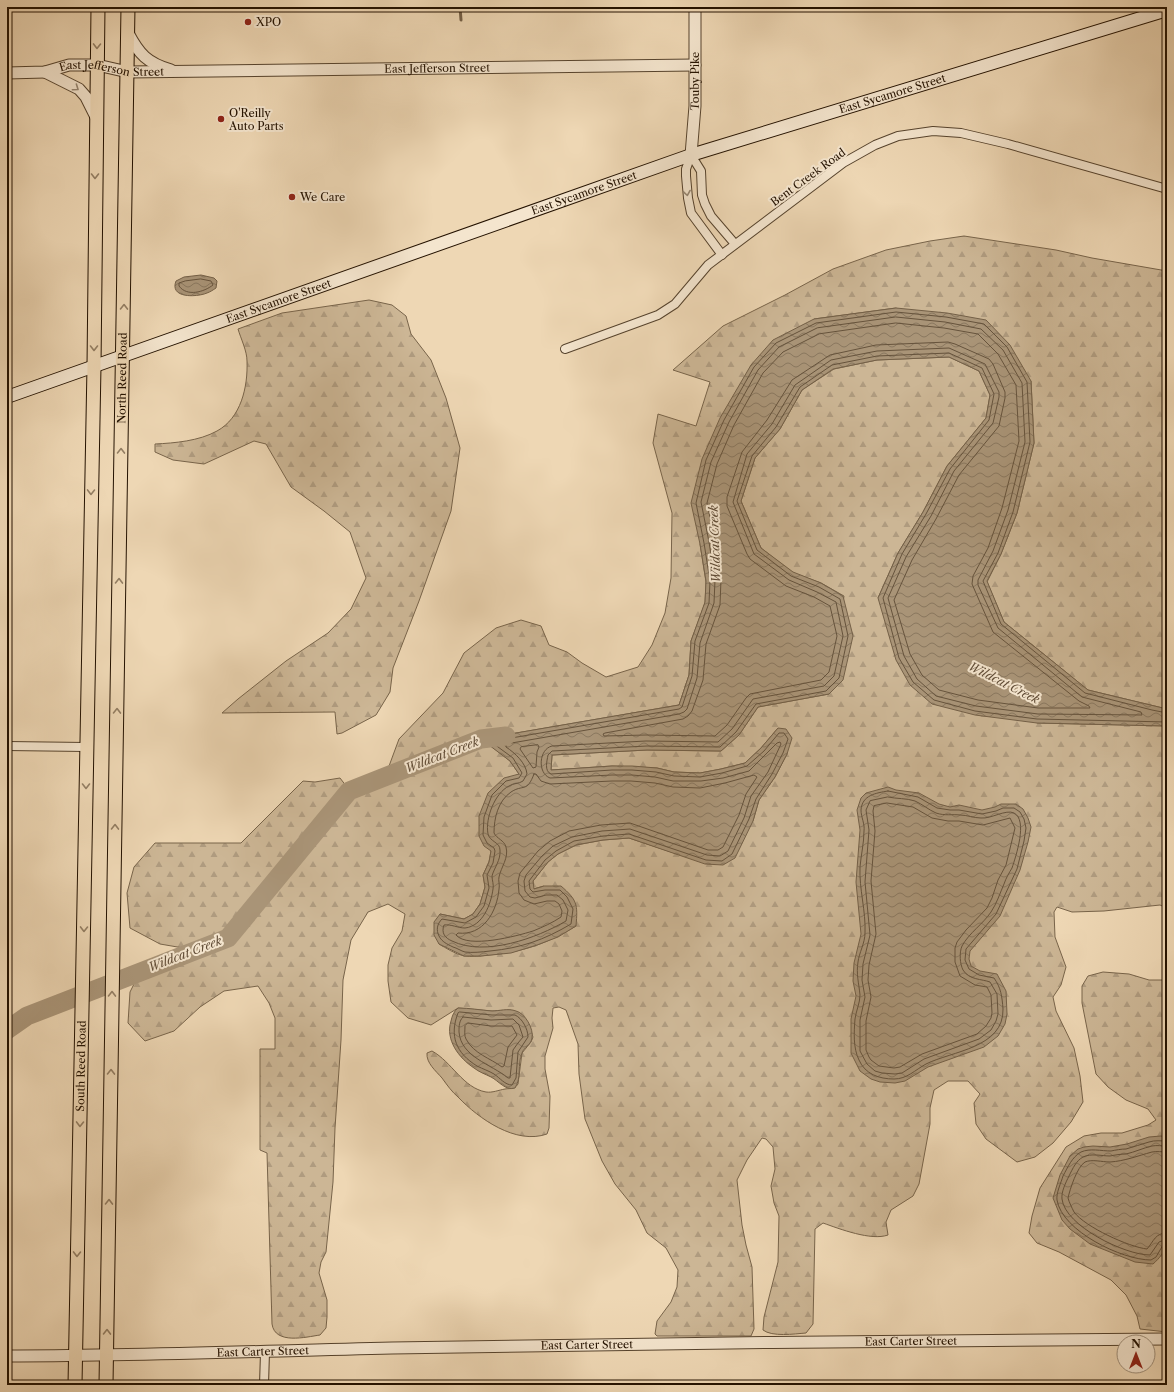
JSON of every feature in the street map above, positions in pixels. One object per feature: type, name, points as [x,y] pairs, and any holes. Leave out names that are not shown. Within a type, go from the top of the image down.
[{"type":"main road","points":[[86,747],[94,366],[98,7]]},
{"type":"main road","name":"North Reed Road","points":[[107,1356],[128,7]]},
{"type":"main road","name":"East Sycamore Street","points":[[7,397],[122,355],[691,155],[1167,10]]},
{"type":"main road","name":"South Reed Road","points":[[75,1385],[85,890],[86,747]]},
{"type":"main road","points":[[106,1385],[107,1356]]},
{"type":"street","name":"Touby Pike","points":[[695,7],[695,106],[691,155],[686,168],[688,198],[692,213],[722,255]]},
{"type":"street","name":"East Jefferson Street","points":[[128,33],[140,54],[162,67],[179,72]]},
{"type":"street","name":"East Jefferson Street","points":[[7,73],[44,72],[69,65],[97,65],[128,72],[179,72],[695,65]]},
{"type":"street","name":"East Jefferson Street","points":[[44,72],[79,89],[86,97],[96,117]]},
{"type":"street","name":"Bent Creek Road","points":[[565,349],[658,315],[675,304],[708,265],[843,163],[874,145],[898,136],[933,131],[960,133],[1008,144],[1167,190]]},
{"type":"street","points":[[691,155],[701,171],[702,195],[705,204],[712,216],[735,244]]},
{"type":"street","points":[[7,746],[86,747]]},
{"type":"street","name":"East Carter Street","points":[[7,1356],[107,1356],[411,1348],[802,1342],[1167,1339]]},
{"type":"street","points":[[264,1385],[265,1352]]},
{"type":"green space","points":[[964,236],[1056,250],[1167,271],[1167,709],[1088,690],[1004,622],[987,582],[1001,554],[1017,513],[1034,443],[1031,381],[896,308],[814,319],[700,544],[706,582],[705,603],[691,641],[689,675],[679,705],[482,739],[510,761],[519,774],[491,851],[489,862],[483,875],[485,887],[480,904],[473,914],[464,919],[440,914],[439,944],[464,956],[501,954],[534,946],[555,938],[576,926],[544,886],[533,889],[533,881],[548,862],[558,854],[576,845],[603,840],[629,838],[680,855],[753,821],[759,800],[775,777],[787,754],[778,728],[761,748],[745,763],[700,773],[674,772],[657,768],[612,766],[551,770],[552,755],[647,750],[721,751],[739,735],[758,707],[829,694],[844,596],[821,583],[793,573],[761,548],[741,501],[755,458],[780,429],[802,390],[834,369],[877,360],[949,357],[979,371],[990,395],[986,418],[947,466],[923,512],[898,553],[878,598],[1037,723],[1167,726],[1167,908],[1160,905],[1104,911],[1072,912],[1057,907],[1054,912],[1055,937],[1066,967],[1061,985],[1053,997],[1056,1011],[1074,1048],[1080,1076],[1083,1102],[1071,1122],[1053,1143],[1035,1157],[1017,1162],[986,1139],[976,1124],[974,1103],[980,1094],[968,1081],[948,1081],[934,1090],[930,1108],[930,1124],[919,1184],[913,1196],[891,1210],[886,1222],[888,1235],[864,1235],[823,1223],[815,1229],[813,1324],[806,1333],[789,1334],[772,1334],[763,1330],[764,1317],[778,1262],[779,1216],[774,1203],[771,1186],[775,1169],[773,1147],[766,1139],[762,1138],[747,1160],[737,1180],[742,1225],[752,1267],[754,1329],[751,1336],[657,1336],[655,1334],[657,1321],[671,1302],[677,1287],[678,1270],[666,1248],[647,1233],[636,1210],[615,1184],[602,1161],[585,1119],[579,1074],[578,1044],[566,1010],[559,1007],[553,1008],[553,1028],[545,1056],[545,1069],[550,1096],[549,1128],[547,1134],[523,1136],[499,1128],[487,1121],[476,1114],[452,1091],[434,1070],[428,1060],[427,1053],[432,1051],[446,1061],[464,1080],[478,1090],[493,1092],[512,1088],[518,1084],[522,1053],[533,1037],[529,1026],[520,1013],[510,1010],[492,1011],[458,1008],[431,1025],[408,1018],[391,1002],[388,981],[388,965],[392,948],[402,931],[405,914],[388,904],[368,912],[351,940],[343,980],[333,1182],[326,1252],[321,1262],[319,1273],[327,1300],[326,1328],[320,1335],[307,1337],[292,1338],[279,1335],[274,1331],[272,1324],[267,1153],[260,1150],[260,1049],[275,1049],[275,1018],[269,1003],[258,986],[224,991],[200,1007],[174,1031],[145,1041],[128,1023],[130,992],[140,972],[195,950],[160,944],[130,928],[127,893],[134,867],[155,843],[241,843],[303,781],[315,782],[340,778],[350,791],[385,777],[399,739],[443,693],[464,653],[496,628],[521,620],[541,626],[549,645],[567,652],[606,677],[638,667],[652,645],[665,613],[671,578],[672,513],[653,443],[658,414],[696,426],[710,382],[673,370],[723,326],[833,269],[886,250]]},
{"type":"green space","points":[[369,300],[392,305],[406,316],[411,334],[431,360],[446,398],[460,448],[451,511],[393,668],[390,692],[376,715],[342,733],[337,734],[335,712],[222,713],[286,661],[328,633],[351,609],[366,578],[350,532],[291,487],[266,444],[254,441],[204,464],[173,460],[155,452],[155,444],[179,442],[203,437],[217,431],[232,418],[241,401],[247,371],[246,353],[238,329],[282,313]]},
{"type":"green space","points":[[1103,972],[1129,974],[1149,980],[1167,980],[1167,1332],[1140,1329],[1137,1316],[1126,1295],[1111,1280],[1059,1252],[1037,1243],[1029,1233],[1040,1188],[1066,1147],[1084,1136],[1101,1133],[1122,1133],[1148,1125],[1156,1120],[1148,1109],[1126,1100],[1108,1087],[1096,1074],[1082,1003],[1082,986],[1088,976]]},
{"type":"water","points":[[201,275],[214,278],[217,281],[216,288],[208,293],[191,296],[180,294],[177,291],[175,287],[176,281],[184,277]]},
{"type":"water","points":[[896,308],[947,313],[986,320],[1010,345],[1031,381],[1034,443],[1017,513],[1001,554],[987,581],[1004,622],[1088,690],[1167,709],[1167,726],[1037,723],[975,715],[932,704],[910,685],[896,660],[878,598],[898,553],[923,512],[947,466],[986,418],[990,395],[979,371],[949,357],[877,360],[833,369],[802,390],[780,429],[755,458],[741,501],[761,548],[793,572],[821,583],[843,596],[853,636],[843,680],[829,694],[758,707],[739,735],[721,751],[647,750],[552,755],[551,770],[632,766],[657,768],[674,772],[700,773],[745,763],[761,748],[778,728],[786,729],[792,738],[787,754],[775,777],[759,800],[753,821],[735,858],[723,865],[705,864],[629,838],[603,840],[576,845],[558,854],[548,862],[533,881],[534,889],[544,886],[561,886],[570,895],[575,903],[577,912],[576,926],[558,937],[511,953],[464,956],[439,944],[434,935],[434,922],[440,914],[464,919],[473,914],[480,904],[485,887],[483,875],[489,862],[491,851],[484,846],[479,836],[479,816],[488,793],[504,778],[519,774],[510,761],[481,739],[679,705],[689,675],[691,641],[705,602],[706,581],[691,503],[702,459],[720,418],[751,365],[773,340],[814,319]]},
{"type":"water","points":[[888,787],[896,790],[919,793],[939,804],[950,807],[959,805],[982,810],[1001,804],[1016,804],[1023,809],[1031,827],[1020,870],[1000,916],[970,951],[969,959],[971,966],[980,971],[997,974],[1006,991],[1007,1014],[1005,1024],[998,1036],[984,1047],[928,1067],[905,1081],[895,1083],[880,1082],[871,1079],[860,1071],[851,1053],[851,1019],[856,996],[853,981],[854,963],[861,934],[856,882],[860,830],[857,810],[861,798],[866,793]]},
{"type":"water","points":[[458,1008],[492,1011],[513,1010],[519,1012],[526,1018],[532,1030],[532,1038],[522,1053],[518,1080],[515,1088],[511,1089],[505,1087],[491,1077],[478,1071],[468,1064],[459,1054],[450,1035],[451,1019]]},
{"type":"water","points":[[1149,1137],[1167,1137],[1167,1244],[1158,1259],[1153,1264],[1135,1262],[1090,1244],[1070,1229],[1062,1220],[1053,1198],[1060,1175],[1070,1156],[1078,1149],[1084,1147],[1110,1147],[1127,1144]]},
{"type":"waterway","points":[[460,7],[461,20]]},
{"type":"waterway","name":"Wildcat Creek","points":[[7,1030],[27,1016],[228,938],[349,791],[481,739],[506,736]]},
{"type":"place","name":"XPO","points":[[248,22]]},
{"type":"place","name":"O'Reilly Auto Parts","points":[[221,119]]},
{"type":"place","name":"We Care","points":[[292,197]]}]
